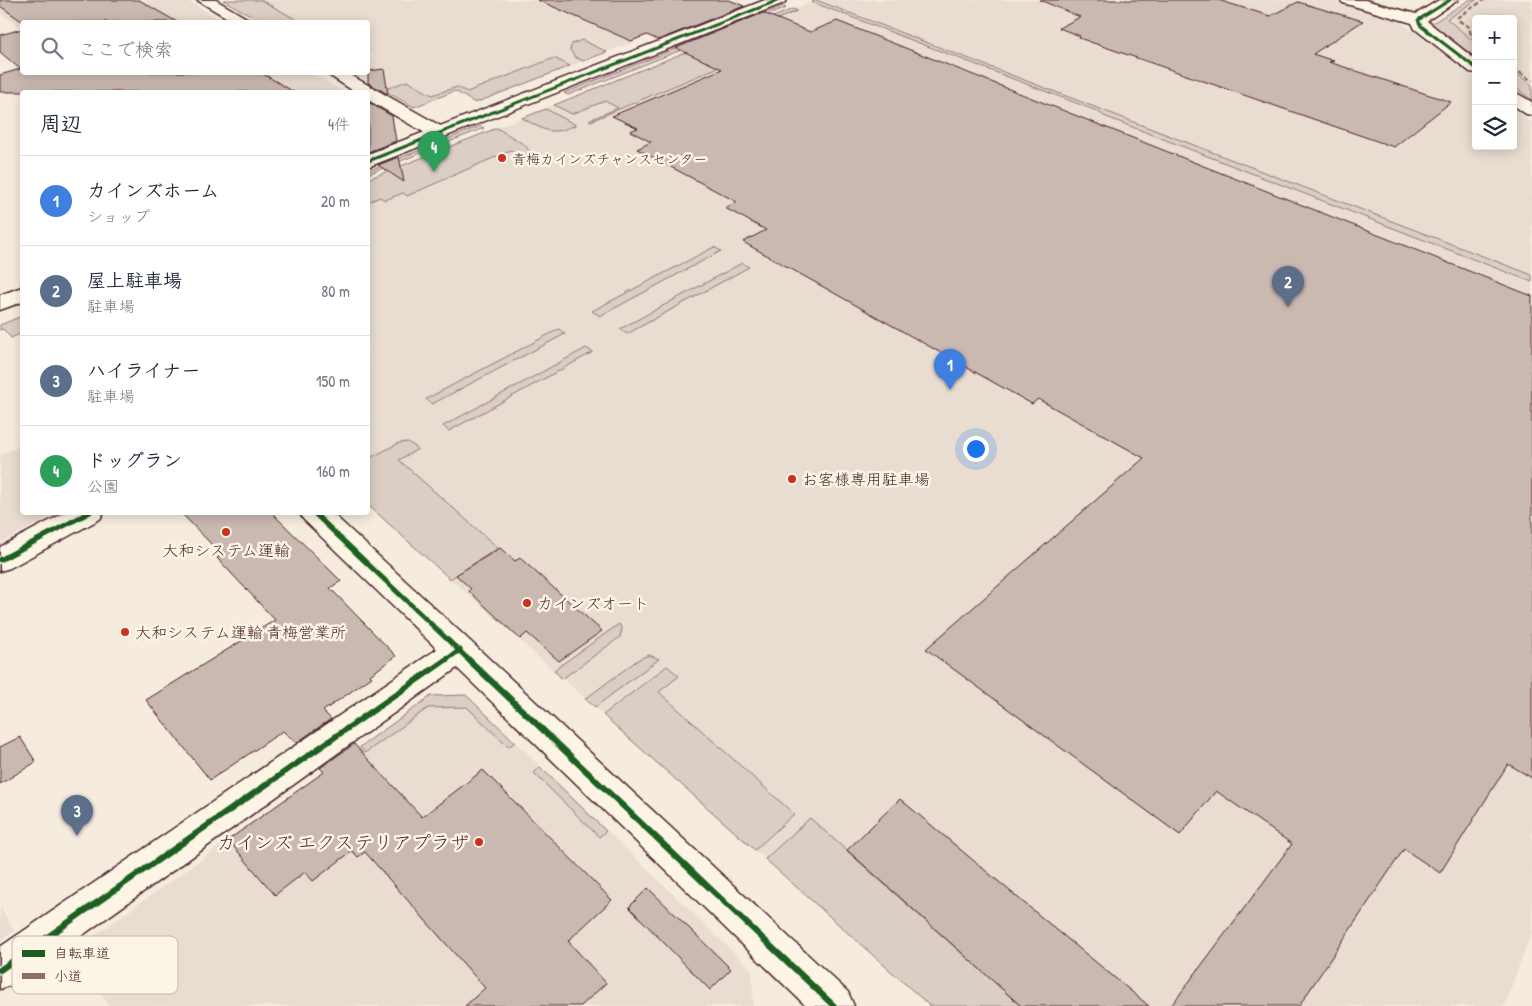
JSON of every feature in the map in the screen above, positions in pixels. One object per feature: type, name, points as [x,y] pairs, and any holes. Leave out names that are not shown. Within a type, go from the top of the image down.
[{"type":"street","points":[[205,0],[241,20]]},
{"type":"street","points":[[370,160],[778,0]]},
{"type":"street","points":[[1348,0],[1418,20],[1450,0]]},
{"type":"street","points":[[1418,20],[1420,26],[1472,65]]},
{"type":"street","points":[[337,75],[362,90]]},
{"type":"street","points":[[370,95],[439,133]]},
{"type":"street","points":[[1517,99],[1532,110]]},
{"type":"street","points":[[0,303],[20,295]]},
{"type":"street","points":[[0,560],[84,515]]},
{"type":"street","points":[[316,515],[460,650],[817,1001]]},
{"type":"street","points":[[49,936],[460,650]]},
{"type":"street","points":[[0,970],[12,962]]},
{"type":"shaded area","points":[[0,0],[186,0],[221,20],[20,20],[20,27],[0,13]]},
{"type":"shaded area","points":[[223,0],[742,0],[475,103],[455,91],[414,107],[357,75],[370,75],[370,58],[374,57],[370,54],[370,20],[260,20]]},
{"type":"shaded area","points":[[223,0],[261,0],[297,20],[265,20]]},
{"type":"shaded area","points":[[816,0],[1329,0],[1392,19],[1405,25],[1472,76],[1472,150],[1517,150],[1517,111],[1532,123],[1532,931],[1504,1006],[930,1006],[370,507],[370,178]]},
{"type":"shaded area","points":[[816,0],[1532,275],[1532,282],[1104,116],[1097,111],[812,2]]},
{"type":"shaded area","points":[[1469,0],[1532,0],[1532,100],[1517,89],[1517,15],[1472,15],[1472,55],[1431,24]]},
{"type":"shaded area","points":[[1469,0],[1476,0],[1447,19],[1472,40],[1472,55],[1431,24]]},
{"type":"shaded area","points":[[783,6],[786,8],[568,95],[564,93]]},
{"type":"shaded area","points":[[793,9],[797,11],[698,51],[726,64],[591,121],[589,120],[618,108],[605,101],[572,114],[554,105]]},
{"type":"shaded area","points":[[582,40],[607,52],[583,61],[575,57],[570,50],[572,44]]},
{"type":"shaded area","points":[[554,58],[570,66],[475,103],[455,91],[414,107],[383,90],[407,81],[432,95],[457,87],[467,92]]},
{"type":"shaded area","points":[[1517,74],[1532,85],[1532,100],[1517,89]]},
{"type":"shaded area","points":[[88,75],[315,75],[341,90],[110,90]]},
{"type":"shaded area","points":[[546,109],[576,125],[554,131],[543,129],[522,118]]},
{"type":"shaded area","points":[[480,126],[484,128],[370,173],[370,170]]},
{"type":"shaded area","points":[[497,128],[525,145],[530,152],[522,157],[511,150],[407,196],[403,193],[385,200],[380,197],[370,201],[370,178]]},
{"type":"shaded area","points":[[714,247],[721,251],[600,316],[592,311]]},
{"type":"shaded area","points":[[742,263],[749,267],[627,334],[620,329]]},
{"type":"shaded area","points":[[20,317],[20,334],[11,338],[3,329],[0,330],[0,325]]},
{"type":"shaded area","points":[[559,329],[565,334],[432,404],[426,399]]},
{"type":"shaded area","points":[[586,348],[593,352],[449,431],[443,426]]},
{"type":"shaded area","points":[[408,442],[418,449],[399,460],[498,548],[450,579],[370,507],[370,458],[399,443]]},
{"type":"shaded area","points":[[20,446],[20,515],[55,515],[0,543],[0,455]]},
{"type":"shaded area","points":[[619,624],[622,629],[620,637],[562,679],[554,670]]},
{"type":"shaded area","points":[[649,655],[659,659],[595,707],[585,699],[639,659]]},
{"type":"shaded area","points":[[667,666],[679,676],[659,692],[794,814],[755,850],[603,715]]},
{"type":"shaded area","name":"カインズ エクステリアプラザ","points":[[466,695],[752,970],[753,1006],[109,1006],[102,994],[178,994],[178,936],[94,936],[431,696]]},
{"type":"shaded area","points":[[466,695],[515,742],[508,747],[467,707],[428,708],[365,753],[360,747],[431,696]]},
{"type":"shaded area","points":[[540,767],[606,831],[599,837],[534,773]]},
{"type":"shaded area","points":[[810,818],[1021,1006],[930,1006],[765,859]]},
{"type":"shaded area","points":[[0,907],[14,931],[0,941]]},
{"type":"building","points":[[0,0],[139,0],[174,20],[20,20],[0,6]]},
{"type":"building","points":[[538,0],[729,0],[744,6],[658,40],[647,35],[631,41]]},
{"type":"building","points":[[1040,0],[1218,0],[1270,16],[1298,2],[1363,21],[1313,54],[1334,61],[1329,62],[1451,102],[1394,147],[1079,38],[1080,36],[1059,28],[1080,17]]},
{"type":"building","points":[[763,13],[810,32],[837,21],[1532,296],[1532,778],[1508,764],[1440,873],[1404,849],[1299,1006],[1171,1006],[1292,844],[1216,791],[1180,835],[926,649],[1144,458],[1038,399],[1032,404],[743,242],[766,230],[725,208],[737,202],[637,149],[651,142],[630,131],[638,128],[612,116],[722,69],[676,48]]},
{"type":"building","points":[[20,30],[20,69],[0,52],[0,35]]},
{"type":"building","points":[[20,69],[20,75],[265,75],[291,90],[20,90],[20,92],[0,92],[0,75]]},
{"type":"building","points":[[384,69],[388,94],[368,83],[370,71]]},
{"type":"building","points":[[370,103],[392,116],[396,141],[370,151]]},
{"type":"building","points":[[399,157],[404,182],[378,165]]},
{"type":"building","points":[[183,515],[274,515],[341,581],[330,588],[396,656],[370,675],[372,677],[323,711],[331,719],[296,743],[283,731],[210,780],[146,700],[275,620],[217,558],[222,555]]},
{"type":"building","points":[[500,548],[515,561],[520,558],[602,631],[559,661],[527,633],[520,639],[469,591],[471,589],[456,575]]},
{"type":"building","points":[[20,737],[36,762],[0,784],[0,747]]},
{"type":"building","points":[[354,744],[422,817],[483,770],[612,900],[568,941],[606,983],[581,1006],[465,1006],[485,988],[365,852],[358,857],[352,851],[313,881],[305,872],[275,895],[228,840],[324,772],[320,768]]},
{"type":"building","points":[[900,799],[1149,1006],[1021,1006],[847,850]]},
{"type":"building","points":[[648,888],[731,969],[710,990],[629,907]]},
{"type":"marked path","points":[[1472,36],[1469,27],[1458,20],[1458,17],[1484,0]]},
{"type":"marked path","points":[[1517,71],[1532,81]]},
{"type":"cycle path","points":[[370,160],[779,0]]},
{"type":"cycle path","points":[[1450,0],[1418,20],[1421,26],[1472,65]]},
{"type":"cycle path","points":[[0,560],[84,515]]},
{"type":"cycle path","points":[[316,515],[834,1006]]},
{"type":"cycle path","points":[[49,936],[460,650]]},
{"type":"cycle path","points":[[0,970],[12,962]]},
{"type":"place","name":"青梅カインズチャンスセンター","points":[[502,158]]},
{"type":"place","name":"ドッグラン","points":[[434,172]]},
{"type":"place","name":"屋上駐車場","points":[[1288,307]]},
{"type":"place","name":"カインズホーム","points":[[950,390]]},
{"type":"place","name":"お客様専用駐車場","points":[[792,479]]},
{"type":"place","name":"大和システム運輸","points":[[226,532]]},
{"type":"place","name":"カインズオート","points":[[527,603]]},
{"type":"place","name":"大和システム運輸 青梅営業所","points":[[125,632]]},
{"type":"place","name":"ハイライナー","points":[[77,836]]},
{"type":"place","name":"カインズ エクステリアプラザ","points":[[479,842]]}]
